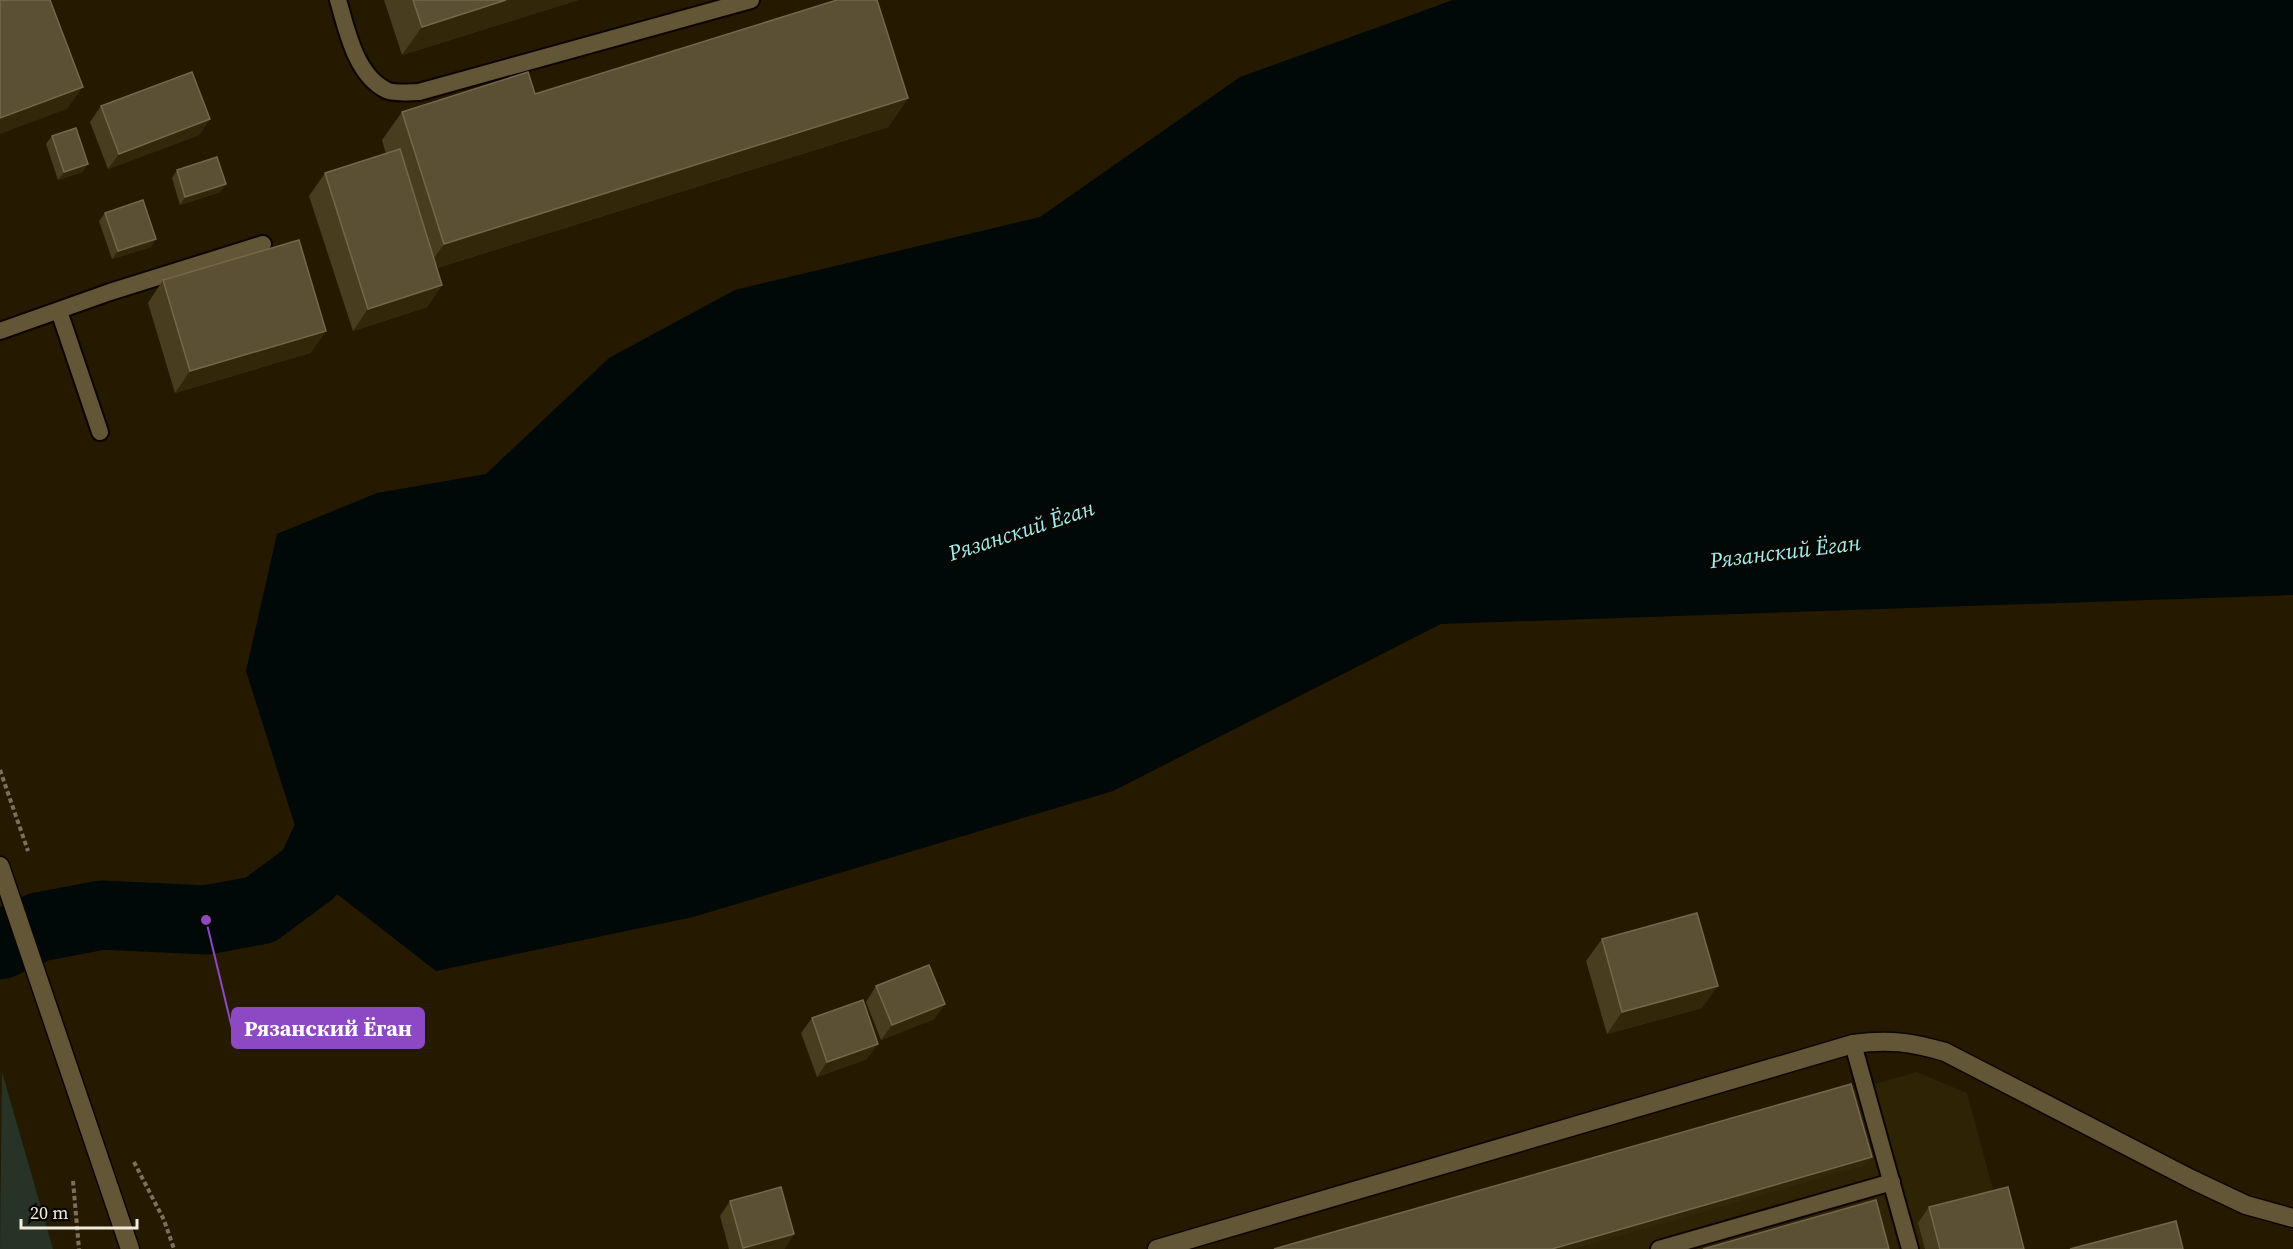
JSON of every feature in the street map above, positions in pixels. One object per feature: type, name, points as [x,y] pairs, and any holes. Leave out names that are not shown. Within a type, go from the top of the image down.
[{"type":"street","points":[[0,866],[130,1249]]},
{"type":"street","points":[[1157,1249],[1853,1044],[1881,1041],[1915,1043],[1945,1052],[2191,1179],[2246,1205],[2293,1218]]},
{"type":"lane","points":[[338,0],[351,41],[365,72],[387,90],[419,92],[751,0]]},
{"type":"lane","points":[[0,331],[110,292],[263,244]]},
{"type":"lane","points":[[59,311],[100,432]]},
{"type":"lane","points":[[1853,1044],[1910,1249]]},
{"type":"lane","points":[[1659,1249],[1892,1182]]},
{"type":"path","points":[[0,770],[31,860]]},
{"type":"path","points":[[130,1151],[164,1220],[174,1249]]},
{"type":"path","points":[[70,1173],[74,1184],[79,1249]]},
{"type":"shaded area","points":[[1917,1072],[1967,1093],[2009,1249],[1296,1249]]},
{"type":"green space","points":[[2,1072],[53,1249],[0,1249]]},
{"type":"water","points":[[1453,0],[2293,0],[2293,595],[1441,624],[1113,791],[693,917],[436,971],[310,873],[246,671],[277,534],[377,493],[486,474],[609,358],[735,290],[1040,217],[1240,77]]},
{"type":"building","points":[[0,0],[50,0],[83,87],[0,118]]},
{"type":"building","points":[[413,0],[506,0],[422,27]]},
{"type":"building","points":[[837,0],[877,0],[908,98],[444,244],[402,112],[528,72],[535,94]]},
{"type":"building","points":[[192,72],[210,119],[119,154],[101,106]]},
{"type":"building","points":[[76,128],[88,164],[64,172],[52,136]]},
{"type":"building","points":[[400,149],[442,285],[368,309],[325,173]]},
{"type":"building","points":[[217,157],[226,184],[185,197],[177,170]]},
{"type":"building","points":[[143,200],[156,239],[118,251],[105,213]]},
{"type":"building","points":[[299,240],[326,331],[190,371],[163,280]]},
{"type":"building","points":[[1697,913],[1718,986],[1622,1012],[1602,939]]},
{"type":"building","points":[[929,965],[945,1004],[892,1025],[876,986]]},
{"type":"building","points":[[863,1000],[878,1044],[827,1062],[812,1018]]},
{"type":"building","points":[[1851,1084],[1872,1157],[1552,1249],[1274,1249]]},
{"type":"building","points":[[781,1187],[794,1234],[743,1248],[730,1201]]},
{"type":"building","points":[[2008,1187],[2024,1249],[1940,1249],[1929,1207]]},
{"type":"building","points":[[1876,1200],[1889,1249],[1703,1249]]},
{"type":"building","points":[[2176,1221],[2183,1249],[2070,1249]]},
{"type":"waterway","name":"Рязанский Ёган","points":[[0,945],[39,927],[102,915],[206,920],[260,910],[310,873],[351,787]]},
{"type":"place","name":"Рязанский Ёган","points":[[206,920]]}]
